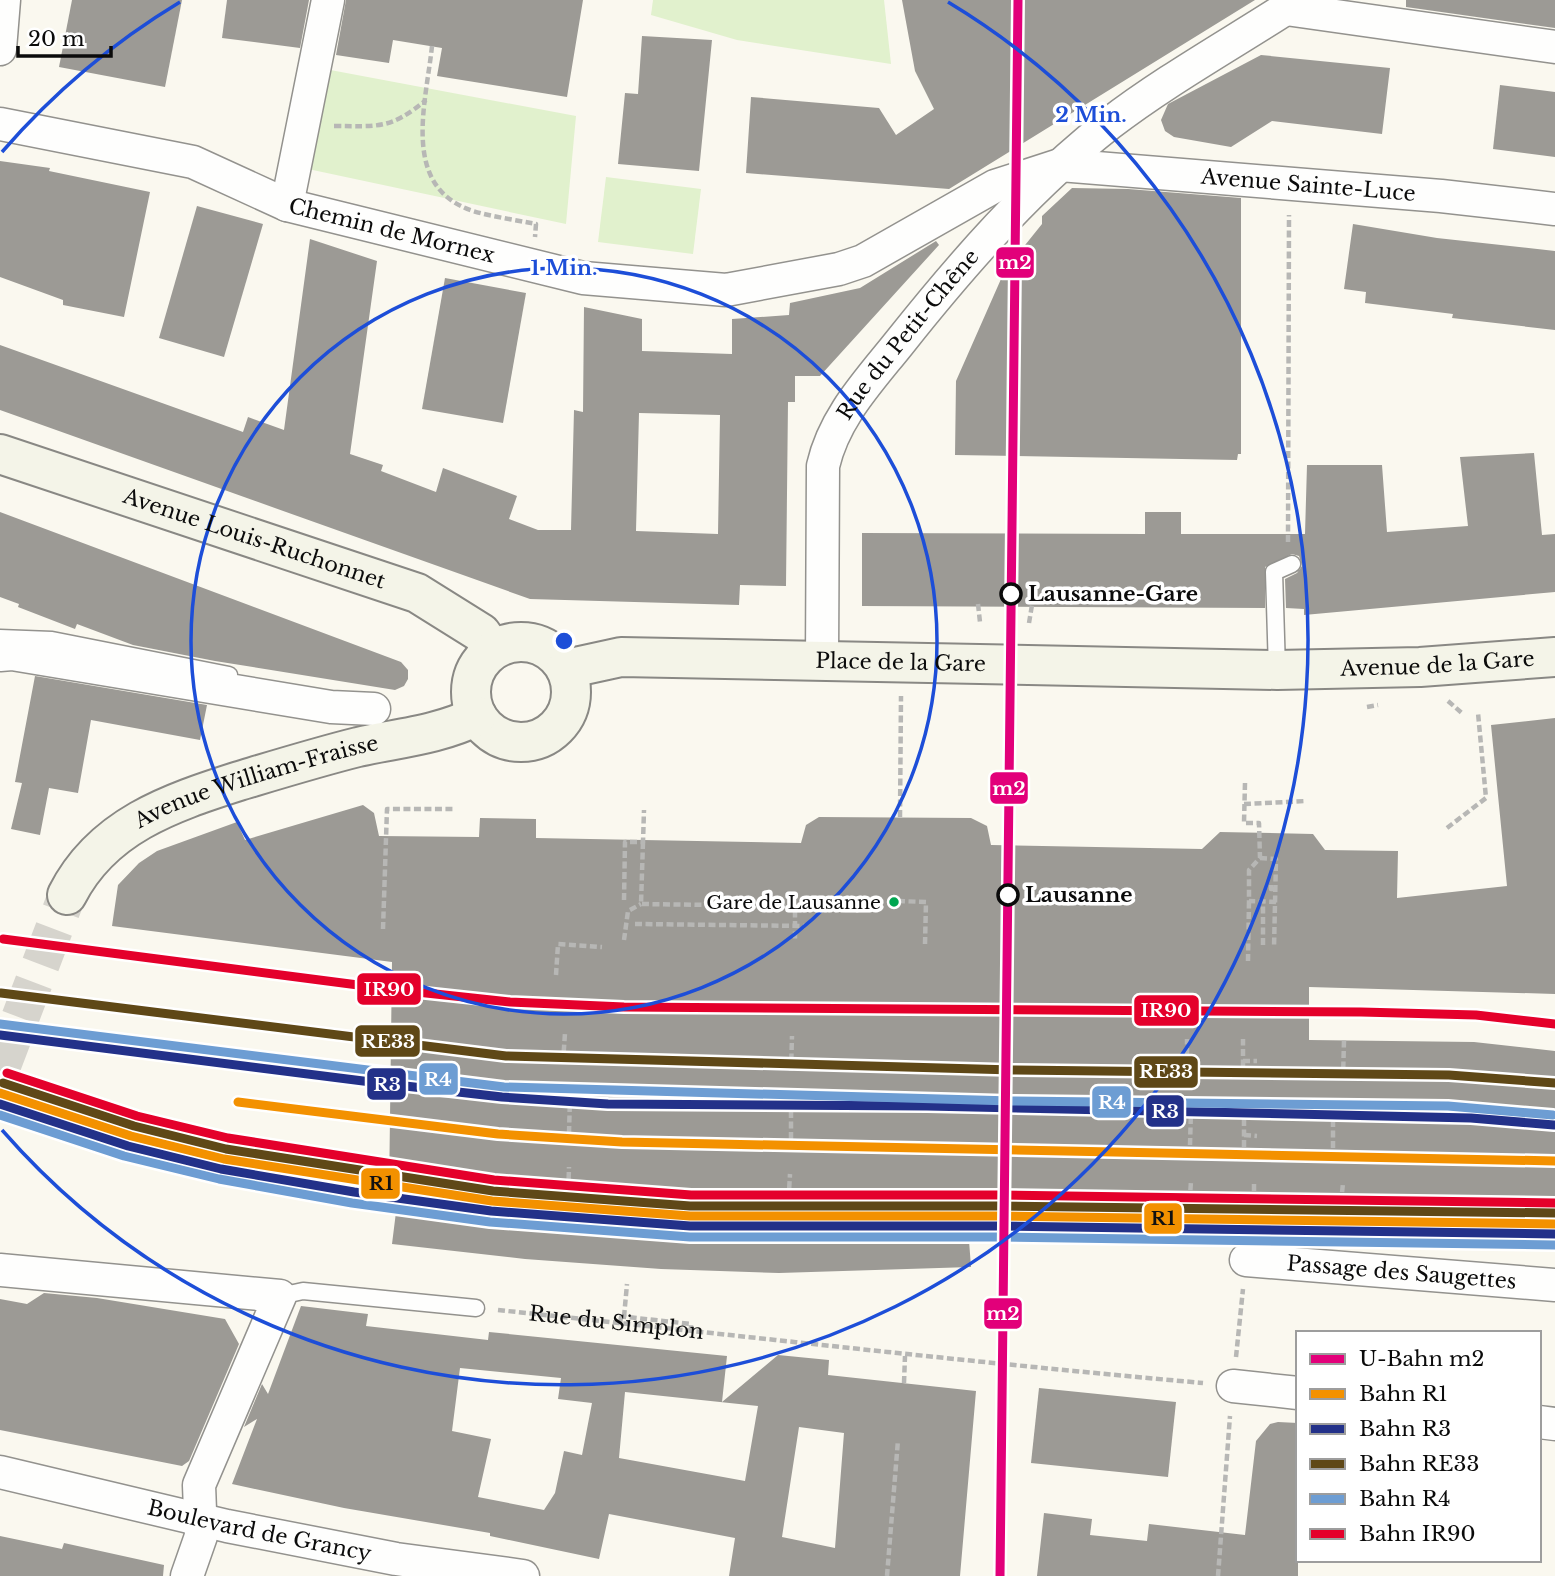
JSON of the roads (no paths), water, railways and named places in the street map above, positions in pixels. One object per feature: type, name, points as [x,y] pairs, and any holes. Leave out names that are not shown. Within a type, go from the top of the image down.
[{"type":"main road","name":"Avenue Louis-Ruchonnet","points":[[0,454],[417,593],[481,633],[493,650]]},
{"type":"main road","points":[[525,642],[542,646],[556,656],[566,669],[571,694],[569,707],[555,729],[545,736],[532,740],[507,740],[485,727],[471,703],[472,680],[482,660],[493,650],[508,643],[525,642]]},
{"type":"main road","name":"Place de la Gare","points":[[566,669],[621,657],[1277,670],[1321,668]]},
{"type":"main road","name":"Avenue de la Gare","points":[[1321,668],[1420,667],[1555,657]]},
{"type":"main road","name":"Avenue William-Fraisse","points":[[67,895],[78,873],[92,857],[120,832],[146,815],[183,799],[282,768],[385,723],[430,734],[477,716]]},
{"type":"street","points":[[0,49],[4,0]]},
{"type":"street","points":[[287,205],[328,0]]},
{"type":"street","points":[[1293,4],[1555,47]]},
{"type":"street","name":"Rue du Petit-Chêne","points":[[822,660],[823,466],[829,439],[843,415],[943,288],[1060,165],[1110,123],[1293,4]]},
{"type":"street","name":"Chemin de Mornex","points":[[0,124],[193,162],[287,205],[583,278],[726,290],[768,284],[863,261],[995,186],[1060,165]]},
{"type":"street","name":"Avenue Sainte-Luce","points":[[1060,165],[1441,196],[1555,209]]},
{"type":"street","name":"Avenue William-Fraisse","points":[[0,655],[12,654],[331,707],[385,723]]},
{"type":"street","name":"Passage des Saugettes","points":[[1246,1260],[1555,1285]]},
{"type":"street","points":[[0,1270],[280,1296],[198,1485],[201,1535],[187,1576]]},
{"type":"street","points":[[1233,1386],[1296,1393]]},
{"type":"street","name":"Boulevard de Grancy","points":[[0,1472],[200,1519],[396,1559],[506,1574]]},
{"type":"lane","points":[[1277,670],[1274,572],[1292,564]]},
{"type":"lane","points":[[0,638],[52,640],[355,698],[385,723]]},
{"type":"lane","points":[[280,1296],[303,1292],[476,1308]]},
{"type":"tunnel","points":[[0,1071],[67,895]]},
{"type":"railway","points":[[0,939],[312,981],[546,1003],[1361,1013],[1474,1017],[1555,1024]]},
{"type":"metro line","name":"m2","points":[[1000,1576],[1018,0]]},
{"type":"rail line","name":"IR90","points":[[3,939],[510,1002],[624,1007],[1361,1012],[1476,1015],[1555,1024]]},
{"type":"rail line","name":"RE33","points":[[1,993],[506,1056],[1013,1070],[1449,1075],[1555,1083]]},
{"type":"rail line","name":"R4","points":[[0,1024],[504,1087],[1012,1101],[1448,1106],[1553,1115]]},
{"type":"rail line","name":"R3","points":[[0,1035],[502,1097],[608,1104],[927,1106],[1471,1118],[1554,1125]]},
{"type":"rail line","name":"IR90","points":[[7,1073],[137,1116],[228,1138],[494,1180],[691,1195],[997,1195],[1555,1203]]},
{"type":"rail line","name":"RE33","points":[[3,1083],[134,1126],[226,1149],[493,1191],[690,1206],[997,1206],[1555,1213]]},
{"type":"rail line","name":"R1","points":[[0,1093],[131,1136],[224,1159],[492,1201],[690,1216],[997,1216],[1555,1224]]},
{"type":"rail line","name":"R1","points":[[238,1102],[498,1134],[622,1142],[1555,1161]]},
{"type":"rail line","name":"R3","points":[[0,1104],[128,1146],[221,1169],[354,1192],[491,1211],[690,1226],[997,1226],[1555,1234]]},
{"type":"rail line","name":"R4","points":[[0,1115],[124,1156],[219,1179],[352,1203],[490,1222],[690,1237],[997,1237],[1555,1245]]},
{"type":"place","name":"Lausanne-Gare","points":[[1011,594]]},
{"type":"place","name":"Lausanne","points":[[1008,895]]},
{"type":"place","name":"Gare de Lausanne","points":[[894,902]]}]
